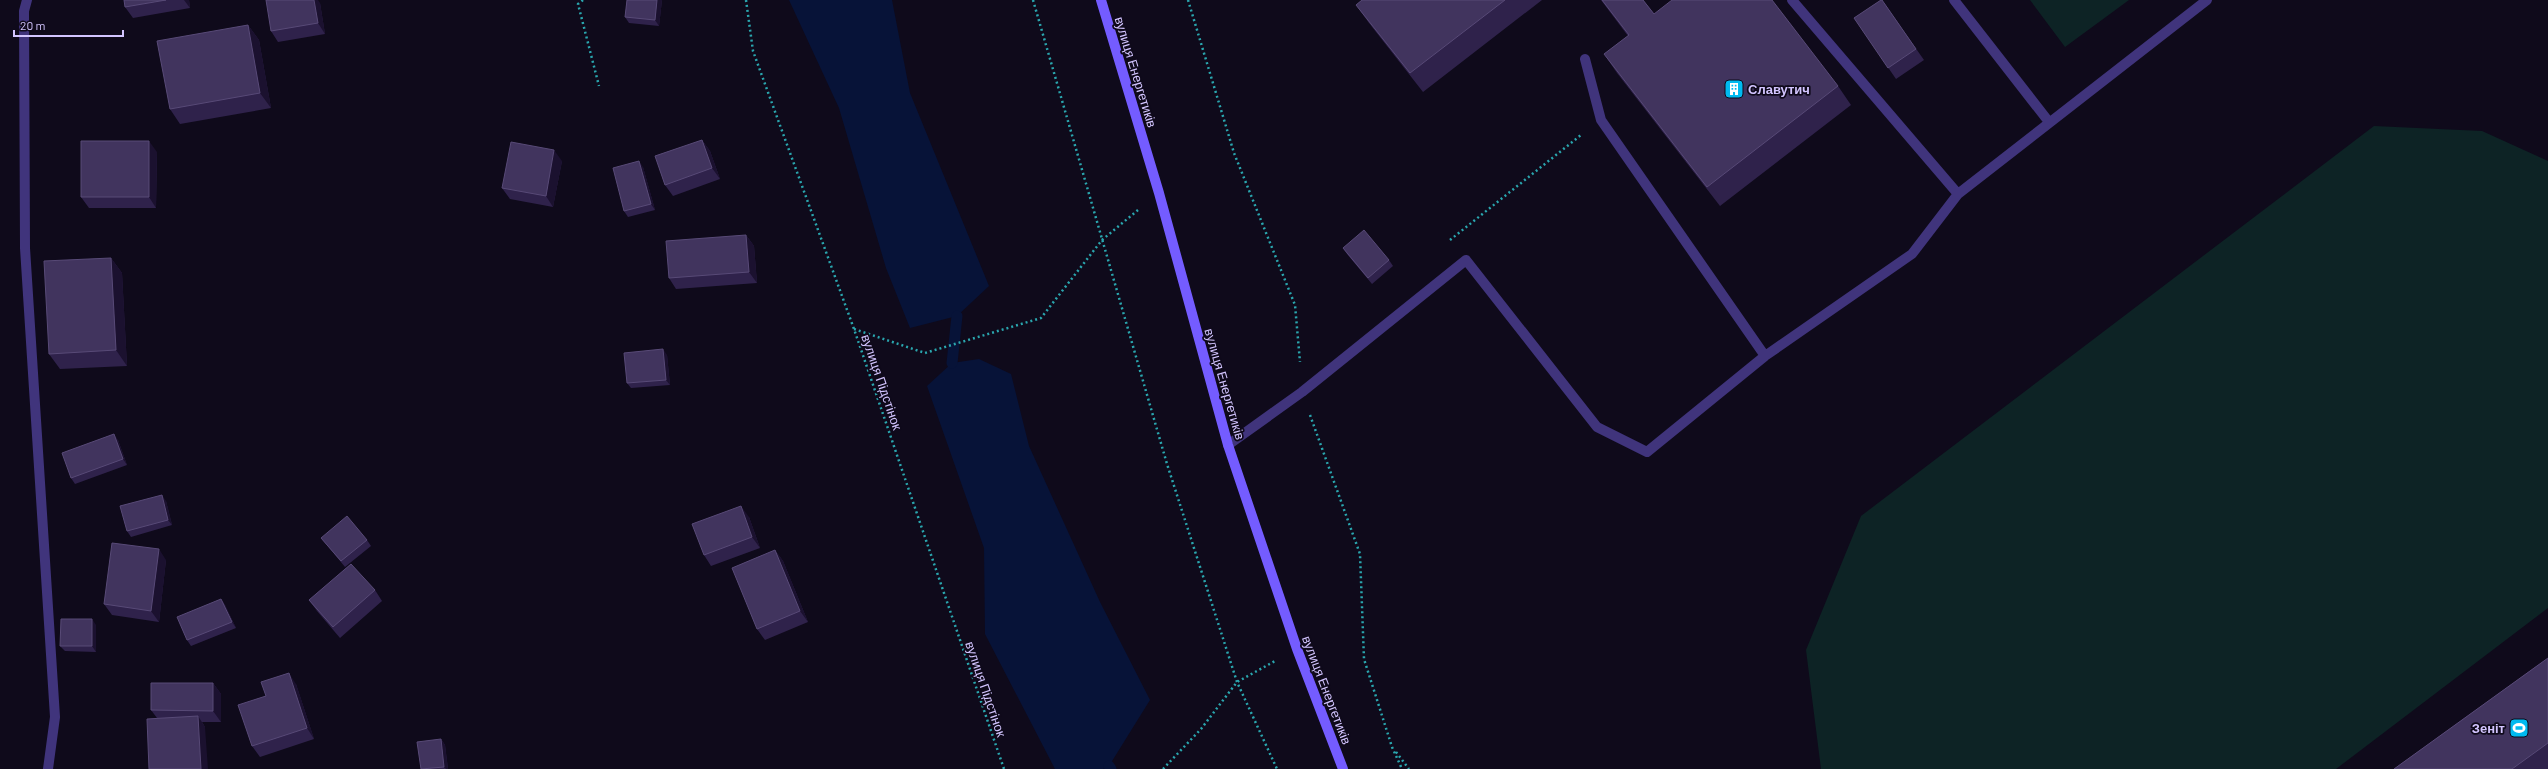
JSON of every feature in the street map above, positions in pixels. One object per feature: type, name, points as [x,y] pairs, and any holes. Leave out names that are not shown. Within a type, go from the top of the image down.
[{"type":"main road","name":"вулиця Енергетиків","points":[[1101,0],[1159,193],[1228,445],[1297,649],[1343,769]]},
{"type":"street","points":[[28,0],[24,11],[25,248],[55,717],[48,769]]},
{"type":"street","points":[[1792,0],[1958,194]]},
{"type":"street","points":[[1954,0],[2049,122]]},
{"type":"street","points":[[1228,445],[1302,392],[1466,260],[1597,427],[1647,452],[1765,356],[1912,254],[1958,194],[2207,0]]},
{"type":"street","points":[[1585,59],[1601,120],[1765,356]]},
{"type":"path","points":[[583,0],[578,4],[599,86]]},
{"type":"path","name":"вулиця Підстінок","points":[[746,0],[754,51],[854,329],[1004,769]]},
{"type":"path","points":[[1032,0],[1167,464],[1237,682],[1277,769]]},
{"type":"path","points":[[1466,260],[1449,239],[1601,120]]},
{"type":"path","points":[[854,329],[925,353],[1041,318],[1102,240],[1159,193]]},
{"type":"path","points":[[1163,769],[1201,729],[1237,682],[1297,649]]},
{"type":"path","points":[[1392,747],[1409,769]]},
{"type":"green space","points":[[2030,0],[2129,0],[2065,47]]},
{"type":"green space","points":[[2374,126],[2482,131],[2548,161],[2548,608],[2336,769],[1821,769],[1806,650],[1861,516]]},
{"type":"water","points":[[789,0],[892,0],[910,93],[989,286],[957,316],[910,328],[886,268],[839,108]]},
{"type":"water","points":[[979,359],[1011,374],[1029,446],[1100,602],[1150,700],[1109,766],[1103,769],[1055,769],[985,634],[984,548],[927,386],[952,363]]},
{"type":"building","points":[[124,0],[166,0],[125,7]]},
{"type":"building","points":[[266,0],[314,0],[318,23],[271,31]]},
{"type":"building","points":[[627,0],[657,0],[655,20],[625,17]]},
{"type":"building","points":[[1362,0],[1505,0],[1410,73],[1356,5]]},
{"type":"building","name":"Славутич","points":[[1602,0],[1643,0],[1654,14],[1672,0],[1772,0],[1838,86],[1707,187],[1604,54],[1629,35]]},
{"type":"building","points":[[1881,0],[1916,49],[1888,68],[1854,18]]},
{"type":"building","points":[[248,25],[260,93],[170,109],[157,41]]},
{"type":"building","points":[[702,140],[712,168],[665,185],[655,156]]},
{"type":"building","points":[[81,141],[149,141],[149,197],[81,197]]},
{"type":"building","points":[[511,142],[554,150],[546,196],[502,188]]},
{"type":"building","points":[[639,161],[651,204],[624,211],[613,168]]},
{"type":"building","points":[[1364,230],[1389,260],[1368,278],[1343,248]]},
{"type":"building","points":[[746,235],[749,272],[669,278],[666,241]]},
{"type":"building","points":[[111,258],[116,350],[49,354],[44,261]]},
{"type":"building","points":[[663,349],[666,380],[627,383],[624,353]]},
{"type":"building","points":[[114,434],[123,459],[71,478],[62,453]]},
{"type":"building","points":[[162,495],[168,520],[127,531],[120,506]]},
{"type":"building","points":[[741,506],[752,537],[704,555],[692,524]]},
{"type":"building","points":[[347,516],[367,540],[341,561],[321,538]]},
{"type":"building","points":[[112,543],[159,549],[151,611],[104,604]]},
{"type":"building","points":[[775,550],[800,611],[757,629],[732,568]]},
{"type":"building","points":[[351,564],[375,590],[333,627],[309,600]]},
{"type":"building","points":[[221,599],[232,622],[187,640],[177,617]]},
{"type":"building","points":[[61,619],[92,619],[92,646],[60,646]]},
{"type":"building","points":[[2548,658],[2548,743],[2512,769],[2394,769]]},
{"type":"building","points":[[289,673],[307,728],[252,746],[238,705],[266,696],[261,682]]},
{"type":"building","points":[[151,683],[213,683],[213,711],[151,710]]},
{"type":"building","points":[[198,716],[201,769],[149,769],[147,719]]},
{"type":"building","points":[[441,739],[444,767],[421,769],[417,742]]},
{"type":"waterway","points":[[952,363],[957,316]]},
{"type":"place","name":"Славутич","points":[[1734,89]]},
{"type":"place","name":"Зеніт","points":[[2519,728]]}]
